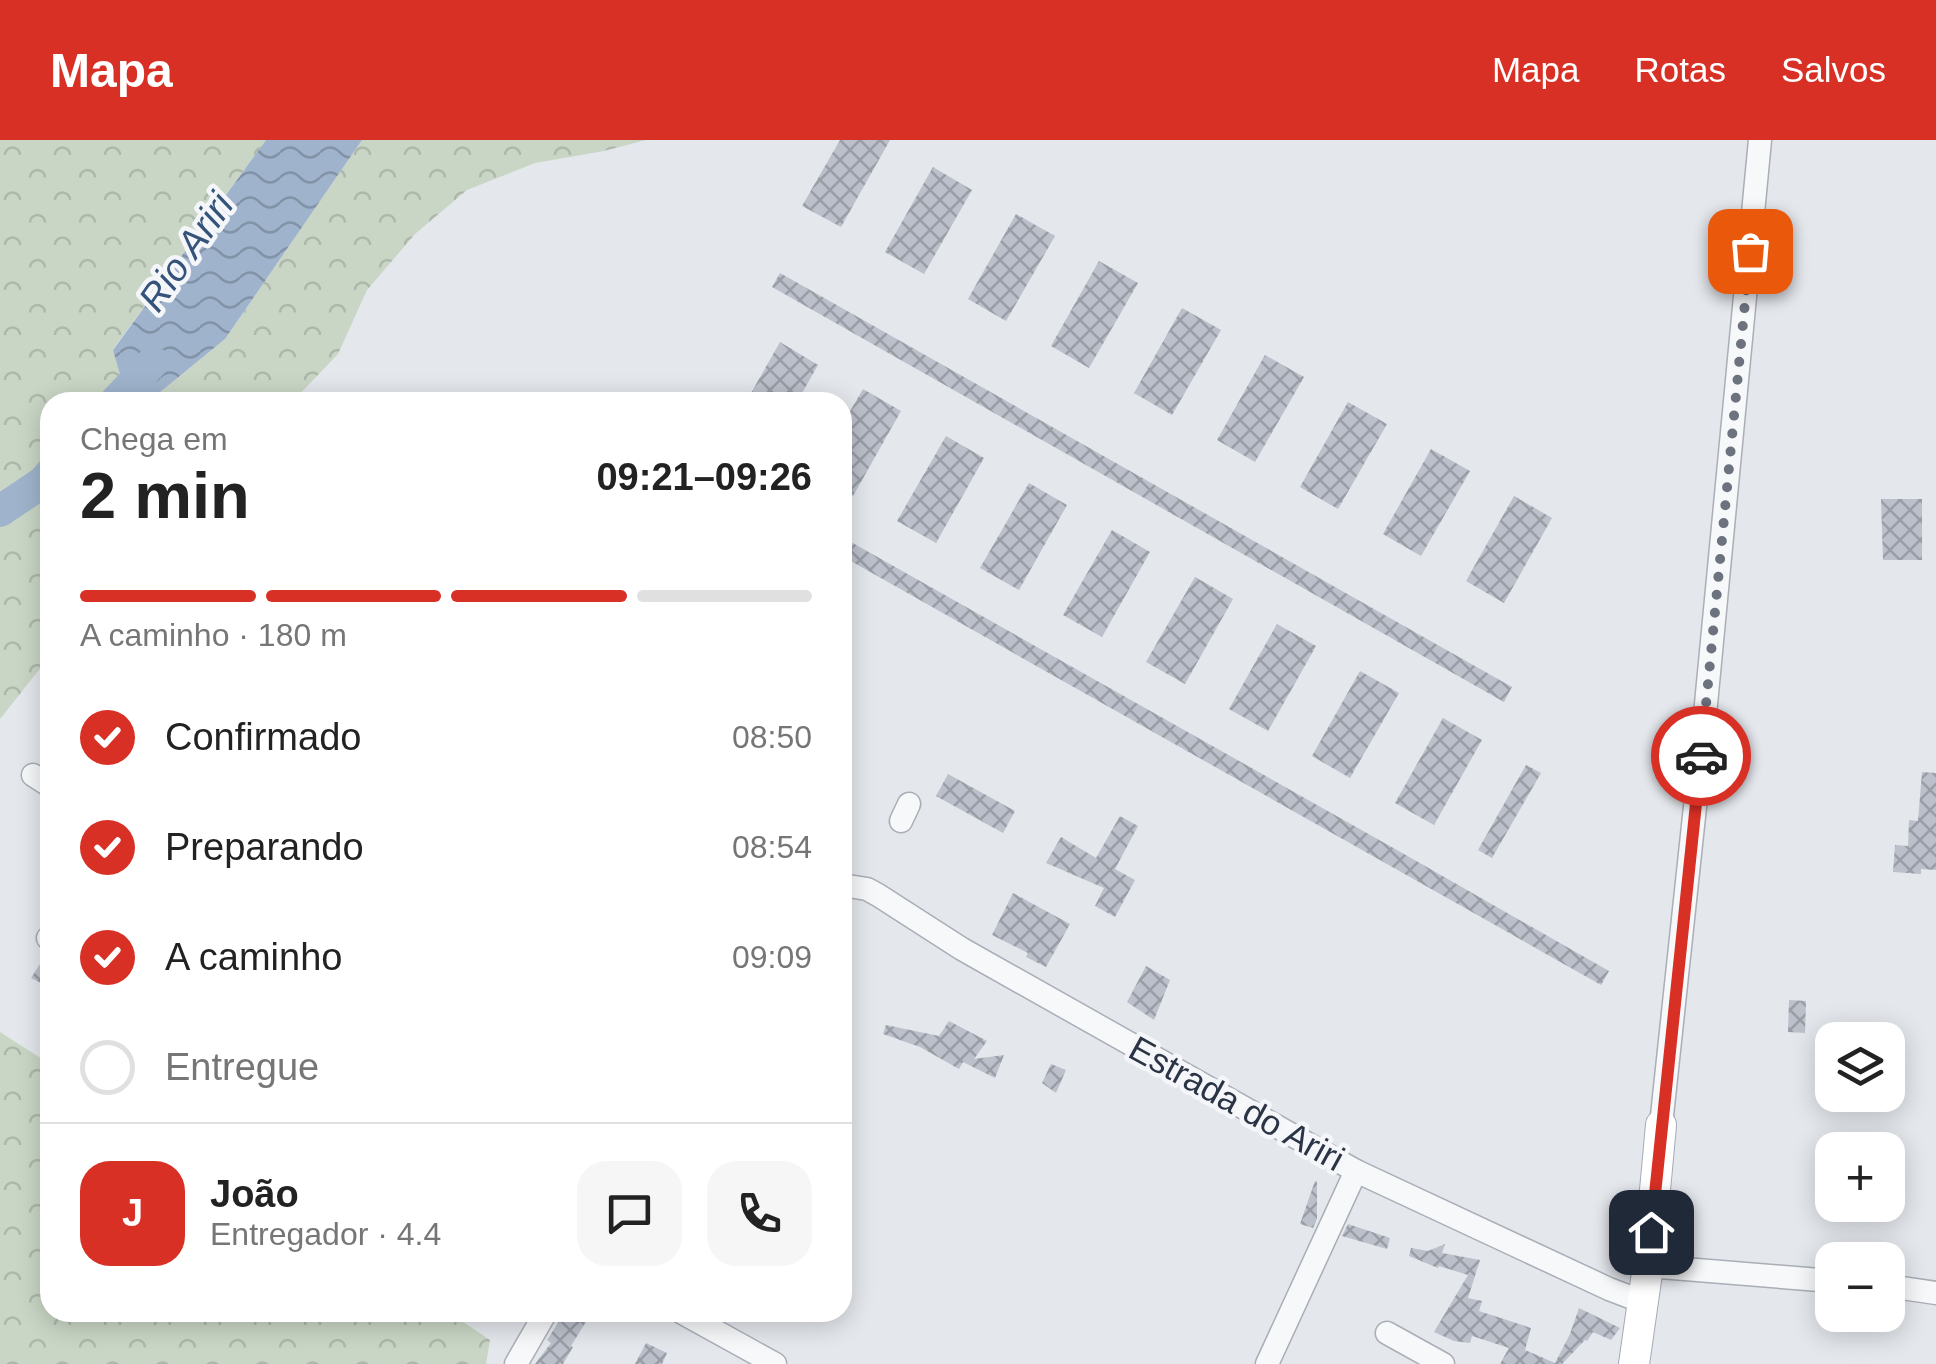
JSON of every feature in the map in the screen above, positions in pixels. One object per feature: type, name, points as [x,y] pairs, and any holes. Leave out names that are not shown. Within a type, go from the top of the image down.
[{"type":"main road","points":[[1634,1364],[1661,1125]]},
{"type":"street","points":[[1661,1125],[1760,140]]},
{"type":"street","name":"Estrada do Ariri","points":[[852,887],[878,895],[962,949],[1356,1170],[1643,1302]]},
{"type":"street","points":[[1268,1364],[1356,1170]]},
{"type":"street","points":[[1648,1266],[1815,1280]]},
{"type":"street","points":[[1905,1288],[1936,1292]]},
{"type":"street","points":[[516,1364],[540,1322]]},
{"type":"street","points":[[699,1322],[775,1364]]},
{"type":"street","points":[[1387,1334],[1442,1364]]},
{"type":"green space","points":[[0,140],[266,140],[113,349],[125,392],[40,392],[40,669],[0,719]]},
{"type":"green space","points":[[362,140],[646,140],[535,163],[467,190],[415,234],[367,290],[338,354],[302,392],[160,392],[225,339]]},
{"type":"green space","points":[[0,1032],[40,1058],[40,1322],[463,1322],[490,1340],[486,1364],[0,1364]]},
{"type":"water","points":[[266,140],[362,140],[225,339],[160,392],[125,392],[113,350]]},
{"type":"building","points":[[840,140],[890,140],[841,227],[802,206]]},
{"type":"building","points":[[933,167],[972,190],[924,274],[885,252]]},
{"type":"building","points":[[1016,214],[1055,236],[1006,321],[968,299]]},
{"type":"building","points":[[1099,261],[1138,283],[1089,368],[1051,346]]},
{"type":"building","points":[[780,273],[1512,687],[1504,702],[772,287]]},
{"type":"building","points":[[1182,308],[1221,330],[1172,415],[1134,393]]},
{"type":"building","points":[[780,342],[818,365],[803,392],[752,392]]},
{"type":"building","points":[[1265,355],[1304,377],[1255,462],[1217,440]]},
{"type":"building","points":[[863,389],[901,411],[853,496],[852,495],[852,408]]},
{"type":"building","points":[[1348,402],[1387,424],[1338,509],[1300,487]]},
{"type":"building","points":[[946,436],[984,458],[936,543],[897,521]]},
{"type":"building","points":[[1431,449],[1470,471],[1421,556],[1383,534]]},
{"type":"building","points":[[1029,483],[1067,505],[1019,590],[980,568]]},
{"type":"building","points":[[1514,496],[1552,518],[1504,603],[1466,581]]},
{"type":"building","points":[[1881,499],[1922,499],[1922,560],[1883,560]]},
{"type":"building","points":[[1112,530],[1150,552],[1102,637],[1063,615]]},
{"type":"building","points":[[852,543],[1609,971],[1601,985],[852,562]]},
{"type":"building","points":[[1195,577],[1233,599],[1185,684],[1146,662]]},
{"type":"building","points":[[1277,624],[1316,646],[1268,731],[1229,709]]},
{"type":"building","points":[[1360,671],[1399,693],[1350,778],[1312,756]]},
{"type":"building","points":[[1443,718],[1482,740],[1434,825],[1395,803]]},
{"type":"building","points":[[1526,765],[1541,773],[1492,858],[1478,850]]},
{"type":"building","points":[[1922,772],[1936,773],[1936,870],[1921,869],[1921,874],[1893,872],[1895,845],[1908,846],[1909,820],[1918,821]]},
{"type":"building","points":[[948,774],[1015,811],[1003,833],[936,796]]},
{"type":"building","points":[[1120,816],[1138,826],[1115,869],[1135,880],[1115,917],[1095,906],[1104,888],[1046,863],[1061,837],[1096,858]]},
{"type":"building","points":[[1013,893],[1070,924],[1046,967],[992,935]]},
{"type":"building","points":[[40,964],[40,982],[31,978]]},
{"type":"building","points":[[1146,966],[1170,980],[1154,1020],[1127,1002]]},
{"type":"building","points":[[1789,1000],[1806,1001],[1805,1033],[1788,1032]]},
{"type":"building","points":[[949,1021],[987,1041],[974,1059],[1004,1055],[995,1078],[963,1062],[959,1069],[920,1047],[883,1034],[886,1025],[939,1036]]},
{"type":"building","points":[[1051,1064],[1066,1070],[1056,1093],[1042,1083]]},
{"type":"building","points":[[1315,1181],[1317,1219],[1313,1228],[1300,1224]]},
{"type":"building","points":[[1348,1224],[1390,1238],[1387,1249],[1342,1236]]},
{"type":"building","points":[[1445,1244],[1442,1253],[1480,1260],[1468,1298],[1482,1301],[1479,1311],[1531,1328],[1525,1350],[1555,1363],[1579,1308],[1620,1328],[1611,1340],[1593,1332],[1562,1364],[1500,1364],[1509,1348],[1472,1336],[1470,1343],[1454,1341],[1434,1332],[1468,1275],[1409,1256],[1411,1248],[1428,1251]]},
{"type":"building","points":[[559,1322],[586,1322],[563,1364],[535,1364],[551,1343],[547,1340]]},
{"type":"building","points":[[646,1343],[667,1353],[662,1364],[635,1364]]},
{"type":"waterway","name":"Rio Ariri","points":[[124,392],[153,362]]},
{"type":"waterway","name":"Rio Ariri","points":[[0,511],[40,484]]},
{"type":"way so far","points":[[1701,756],[1750,251]]},
{"type":"route","points":[[1651,1232],[1701,756]]}]
